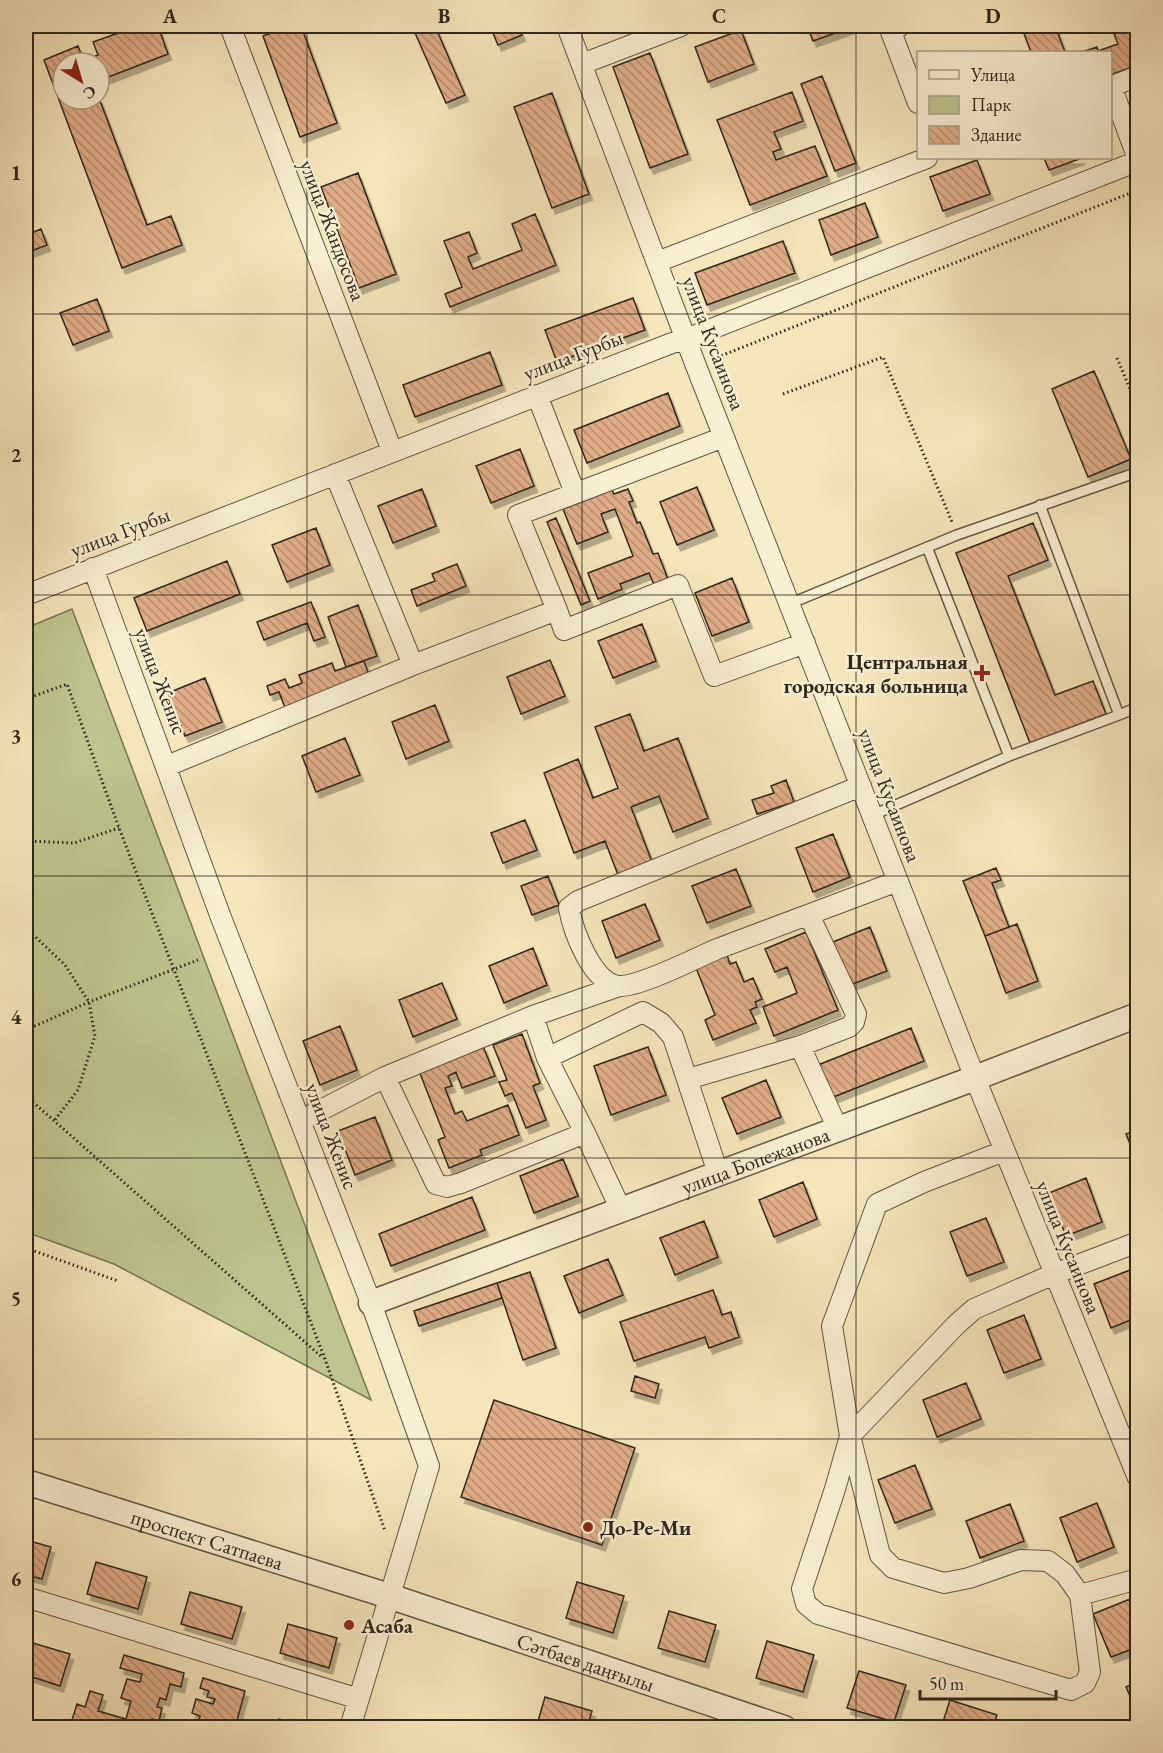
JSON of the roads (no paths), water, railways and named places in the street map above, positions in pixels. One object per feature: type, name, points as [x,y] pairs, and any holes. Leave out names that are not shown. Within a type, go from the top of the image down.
[{"type":"street","name":"улица Жандосова","points":[[230,26],[392,451]]},
{"type":"street","name":"улица Кусаинова","points":[[567,26],[696,366],[975,1078],[1137,1478]]},
{"type":"street","points":[[582,64],[681,26]]},
{"type":"street","points":[[900,26],[890,29],[917,100]]},
{"type":"street","points":[[1112,86],[1137,76]]},
{"type":"street","points":[[1112,89],[1137,160]]},
{"type":"street","points":[[657,262],[924,159]]},
{"type":"street","name":"улица Гурбы","points":[[26,595],[392,451],[686,339],[1137,160]]},
{"type":"street","points":[[537,395],[575,493]]},
{"type":"street","points":[[724,437],[518,515],[564,630],[678,585],[714,676],[805,643]]},
{"type":"street","points":[[335,474],[413,665]]},
{"type":"street","name":"улица Женис","points":[[93,568],[220,915],[371,1303],[429,1466],[350,1728]]},
{"type":"street","points":[[167,766],[413,665],[557,610]]},
{"type":"street","points":[[619,986],[603,979],[590,963],[569,908],[578,901],[861,786]]},
{"type":"street","points":[[300,1121],[385,1077],[533,1017],[619,986],[638,982],[717,949],[898,881]]},
{"type":"street","points":[[688,1079],[800,1046],[849,1027],[854,1022],[856,1014],[809,915]]},
{"type":"street","points":[[547,1058],[643,1012],[661,1023],[674,1037],[718,1173]]},
{"type":"street","name":"улица Бопежанова","points":[[371,1303],[975,1078],[1137,1015]]},
{"type":"street","points":[[533,1017],[547,1058],[621,1210]]},
{"type":"street","points":[[800,1046],[838,1129]]},
{"type":"street","points":[[385,1077],[436,1184],[447,1187],[461,1183],[585,1133]]},
{"type":"street","points":[[1004,1151],[924,1182],[877,1204],[832,1326],[850,1436],[880,1555],[893,1568],[944,1584],[1021,1560],[1048,1561],[1065,1574],[1080,1595],[1090,1672],[1085,1683],[1071,1690],[818,1614],[806,1604],[802,1589],[850,1436],[974,1309],[1054,1274],[1137,1242]]},
{"type":"street","name":"проспект Сатпаева","points":[[26,1482],[389,1596]]},
{"type":"street","points":[[1080,1595],[1137,1579]]},
{"type":"street","name":"Сәтбаев даңғылы","points":[[389,1596],[784,1728]]},
{"type":"street","points":[[26,1598],[358,1699]]},
{"type":"lane","points":[[789,604],[927,546],[1137,472]]},
{"type":"lane","points":[[1040,505],[1119,715]]},
{"type":"lane","points":[[927,546],[1009,756]]},
{"type":"lane","points":[[873,815],[1009,756],[1137,707]]},
{"type":"place","name":"Центральная городская больница","points":[[982,673]]},
{"type":"place","name":"До-Ре-Ми","points":[[588,1527]]},
{"type":"place","name":"Асаба","points":[[349,1625]]}]
